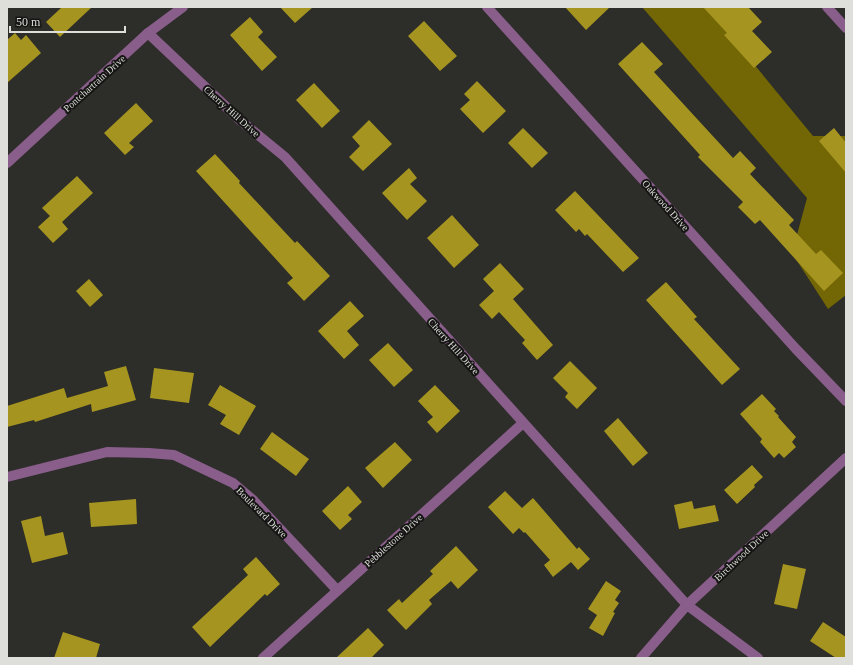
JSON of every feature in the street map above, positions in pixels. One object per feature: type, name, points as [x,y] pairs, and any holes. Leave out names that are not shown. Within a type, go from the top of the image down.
[{"type":"street","name":"Pontchartrain Drive","points":[[7,163],[148,33],[183,7]]},
{"type":"street","name":"Oakwood Drive","points":[[488,7],[785,337],[846,401]]},
{"type":"street","points":[[827,7],[846,28]]},
{"type":"street","name":"Cherry Hill Drive","points":[[148,33],[241,121],[284,157],[687,605],[758,658]]},
{"type":"street","name":"Pebblestone Drive","points":[[263,658],[523,423]]},
{"type":"street","name":"Boulevard Drive","points":[[7,477],[107,452],[149,453],[174,456],[234,483],[252,499],[337,590]]},
{"type":"street","name":"Birchwood Drive","points":[[641,658],[687,605],[846,458]]},
{"type":"shaded area","points":[[642,7],[707,7],[813,136],[846,136],[846,295],[828,309],[792,253],[807,198]]},
{"type":"building","points":[[62,7],[92,7],[60,37],[46,22]]},
{"type":"building","points":[[280,7],[313,7],[295,23]]},
{"type":"building","points":[[565,7],[610,7],[586,30]]},
{"type":"building","points":[[703,7],[748,7],[762,22],[752,31],[772,52],[754,68],[724,35],[727,33]]},
{"type":"building","points":[[250,17],[263,32],[258,37],[277,57],[262,71],[230,35]]},
{"type":"building","points":[[424,21],[457,56],[440,71],[408,36]]},
{"type":"building","points":[[15,33],[21,40],[26,35],[41,53],[7,83],[7,40]]},
{"type":"building","points":[[642,42],[663,64],[654,72],[733,158],[740,151],[756,168],[750,174],[794,220],[789,225],[816,254],[821,250],[843,273],[824,291],[760,220],[755,224],[738,207],[743,202],[698,157],[700,155],[618,64]]},
{"type":"building","points":[[477,81],[506,111],[483,133],[460,109],[470,100],[464,94]]},
{"type":"building","points":[[314,83],[340,111],[322,128],[296,100]]},
{"type":"building","points":[[136,103],[153,121],[129,143],[134,147],[125,155],[104,133]]},
{"type":"building","points":[[369,120],[392,144],[363,171],[349,157],[360,146],[352,137]]},
{"type":"building","points":[[523,128],[548,153],[532,168],[508,143]]},
{"type":"building","points":[[834,128],[846,143],[846,173],[819,141]]},
{"type":"building","points":[[215,154],[240,181],[239,183],[295,243],[297,241],[330,276],[304,301],[287,283],[293,278],[196,171]]},
{"type":"building","points":[[409,168],[417,178],[410,184],[427,201],[407,220],[382,193]]},
{"type":"building","points":[[77,176],[93,193],[62,222],[68,229],[53,243],[38,227],[50,216],[42,208]]},
{"type":"building","points":[[575,191],[639,258],[623,272],[587,234],[585,236],[579,229],[576,232],[555,210]]},
{"type":"building","points":[[452,215],[479,245],[454,268],[427,238]]},
{"type":"building","points":[[500,263],[524,289],[513,299],[553,345],[537,360],[522,343],[525,340],[499,312],[492,319],[479,305],[494,291],[483,279]]},
{"type":"building","points":[[89,279],[103,295],[90,307],[76,291]]},
{"type":"building","points":[[666,282],[697,317],[694,319],[740,369],[722,385],[646,300]]},
{"type":"building","points":[[350,301],[364,316],[347,331],[359,345],[344,359],[318,331]]},
{"type":"building","points":[[388,343],[413,370],[394,387],[369,360]]},
{"type":"building","points":[[570,361],[597,388],[577,409],[565,397],[568,393],[553,378]]},
{"type":"building","points":[[126,366],[136,400],[92,412],[91,404],[35,422],[34,420],[7,427],[7,406],[64,388],[67,398],[108,386],[104,372]]},
{"type":"building","points":[[154,368],[194,373],[189,403],[150,398]]},
{"type":"building","points":[[220,385],[256,406],[239,435],[220,424],[226,415],[208,405]]},
{"type":"building","points":[[435,385],[460,411],[437,433],[427,422],[433,417],[418,401]]},
{"type":"building","points":[[762,394],[776,409],[774,411],[779,416],[778,417],[796,437],[792,442],[796,447],[784,458],[779,453],[774,458],[760,442],[762,439],[740,414]]},
{"type":"building","points":[[618,418],[648,453],[633,466],[604,431]]},
{"type":"building","points":[[272,432],[309,459],[296,476],[260,449]]},
{"type":"building","points":[[395,442],[412,460],[383,488],[365,468]]},
{"type":"building","points":[[752,465],[763,477],[737,504],[724,490]]},
{"type":"building","points":[[348,486],[362,502],[348,515],[352,519],[340,530],[322,511]]},
{"type":"building","points":[[505,491],[522,508],[533,498],[577,549],[579,547],[590,559],[578,570],[571,562],[553,577],[544,565],[550,560],[525,532],[524,533],[519,528],[513,534],[488,507]]},
{"type":"building","points":[[136,499],[137,524],[91,527],[89,503]]},
{"type":"building","points":[[692,501],[694,509],[715,505],[719,521],[679,529],[674,505]]},
{"type":"building","points":[[41,516],[45,536],[63,532],[68,554],[32,563],[21,521]]},
{"type":"building","points":[[456,546],[478,570],[458,589],[451,581],[429,600],[432,604],[406,630],[387,610],[399,599],[402,603],[433,574],[430,571]]},
{"type":"building","points":[[256,557],[280,584],[267,596],[265,594],[210,647],[192,627],[248,575],[243,569]]},
{"type":"building","points":[[783,564],[806,569],[797,609],[774,604]]},
{"type":"building","points":[[606,581],[621,591],[615,600],[619,603],[613,612],[615,613],[603,636],[589,628],[597,615],[588,609]]},
{"type":"building","points":[[823,622],[846,637],[846,658],[836,658],[810,641]]},
{"type":"building","points":[[368,628],[384,645],[371,658],[336,658]]},
{"type":"building","points":[[63,632],[100,644],[96,658],[54,658]]}]
